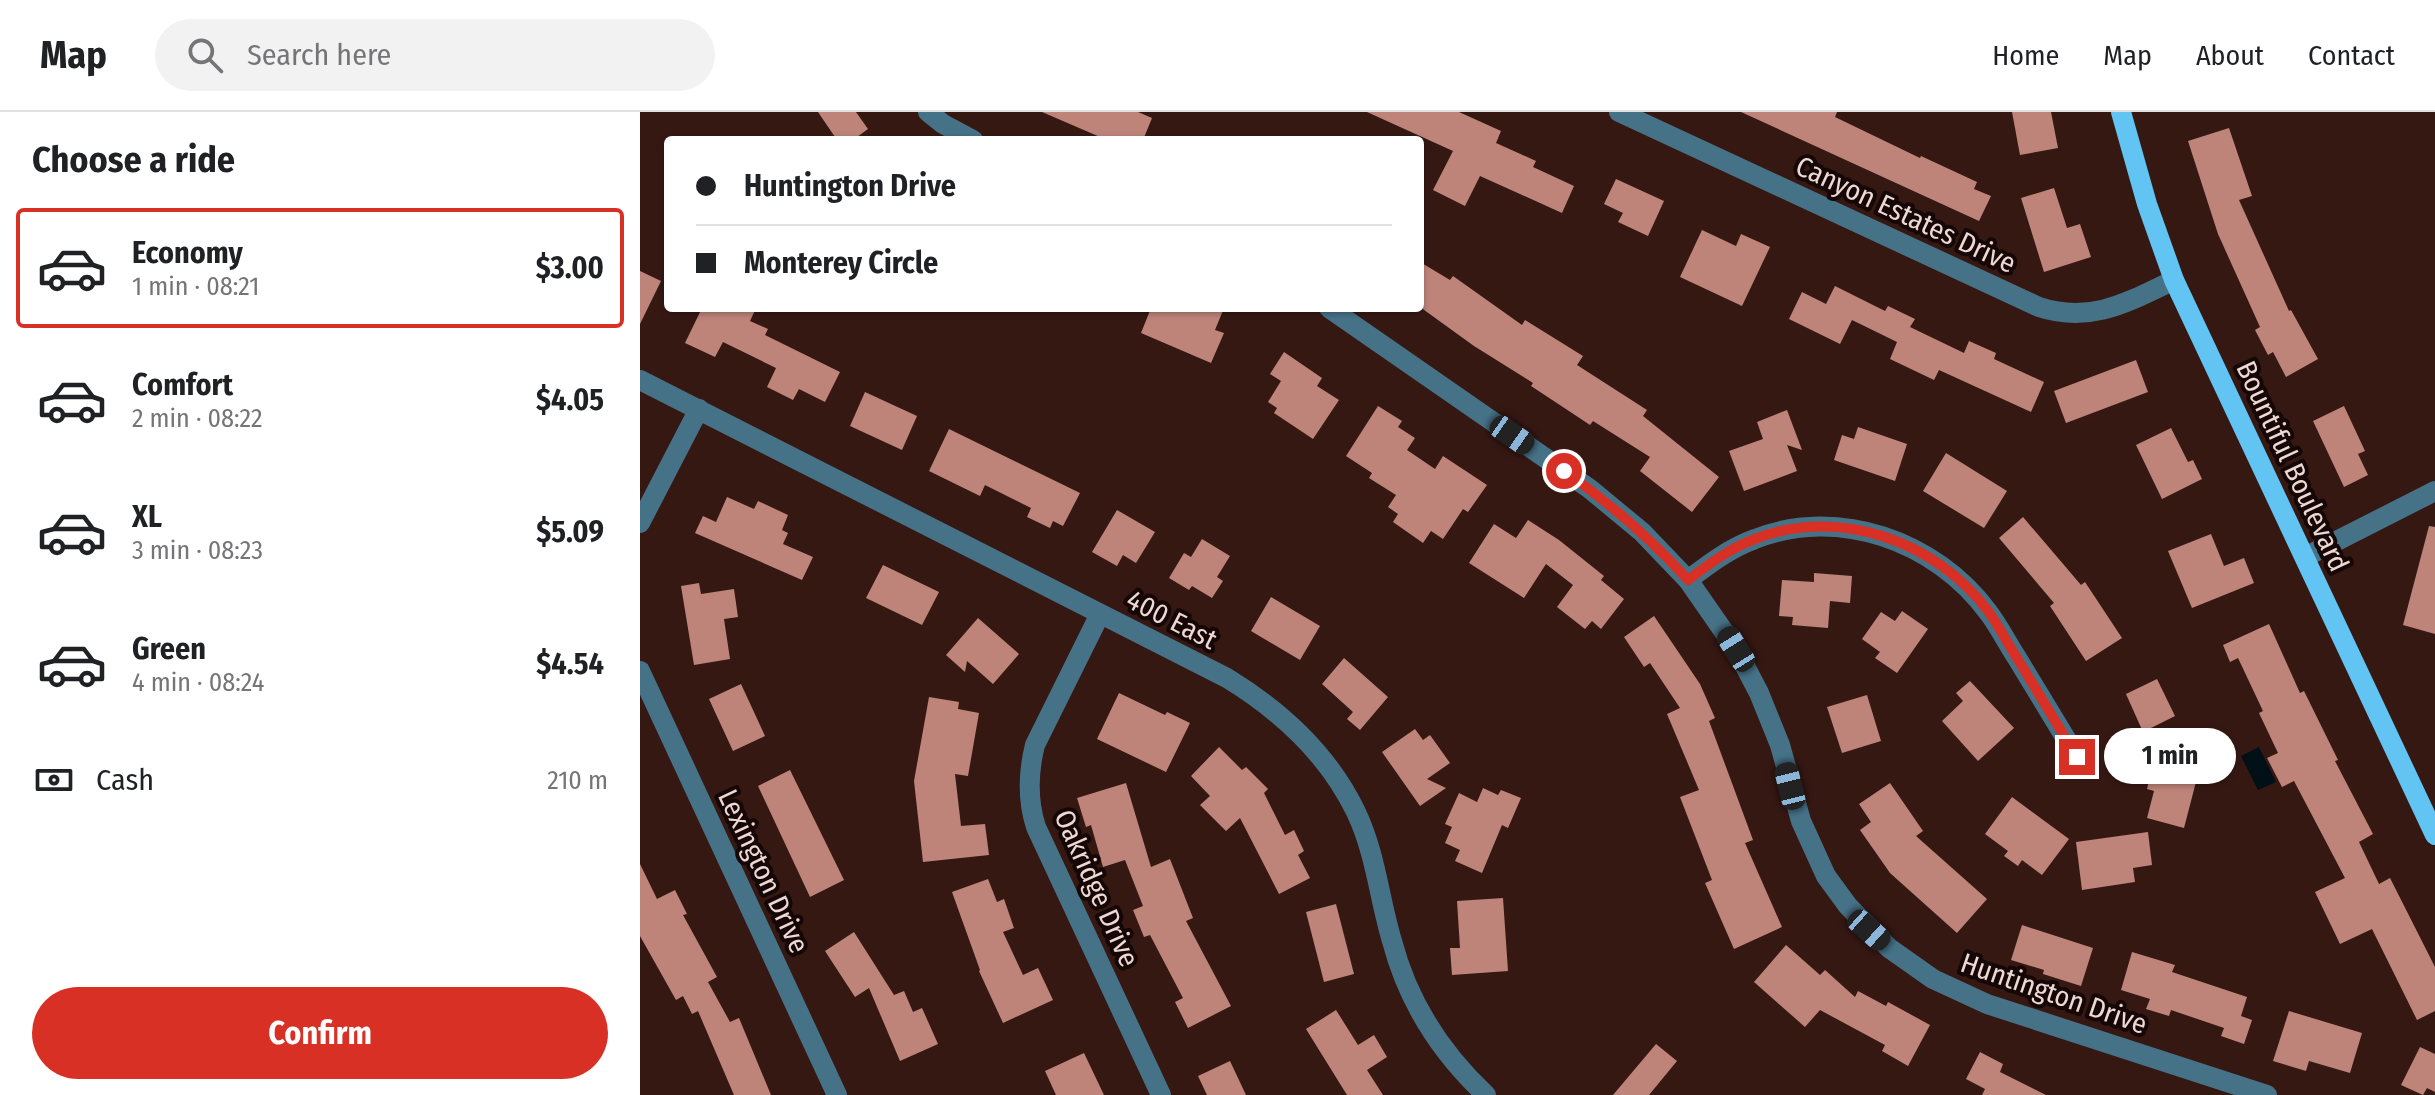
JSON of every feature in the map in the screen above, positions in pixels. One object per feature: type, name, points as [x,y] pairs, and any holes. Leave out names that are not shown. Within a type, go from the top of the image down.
[{"type":"main road","name":"Bountiful Boulevard","points":[[2121,112],[2147,204],[2174,280],[2435,835]]},
{"type":"street","points":[[928,112],[966,136]]},
{"type":"street","name":"Canyon Estates Drive","points":[[1619,112],[2053,312],[2071,314],[2106,309],[2174,280]]},
{"type":"street","name":"Huntington Drive","points":[[1335,312],[1590,489],[1642,532],[1688,580],[1736,649],[1759,693],[1780,745],[1801,821],[1826,876],[1858,918],[1889,948],[1933,979],[1973,998],[2267,1095]]},
{"type":"street","name":"400 East","points":[[640,380],[1257,696],[1292,726],[1329,768],[1356,811],[1377,871],[1391,939],[1415,1003],[1445,1051],[1486,1095]]},
{"type":"street","points":[[640,523],[699,409]]},
{"type":"street","points":[[2305,557],[2435,491]]},
{"type":"street","points":[[1688,580],[1711,562],[1754,539],[1803,526],[1854,529],[1902,543],[1945,569],[1988,612],[2077,757]]},
{"type":"street","name":"Oakridge Drive","points":[[1100,614],[1035,745],[1031,762],[1031,812],[1161,1095]]},
{"type":"street","name":"Lexington Drive","points":[[640,671],[837,1095]]},
{"type":"shaded area","points":[[2259,747],[2276,782],[2258,790],[2241,756]]},
{"type":"building","points":[[818,112],[856,112],[868,129],[858,136],[834,136]]},
{"type":"building","points":[[1042,112],[1138,112],[1152,118],[1145,136],[1098,136]]},
{"type":"building","points":[[1367,112],[1459,112],[1501,131],[1496,143],[1536,161],[1533,167],[1574,186],[1562,213],[1480,176],[1465,206],[1433,190],[1453,151]]},
{"type":"building","points":[[1741,112],[1837,112],[1835,117],[1977,182],[1974,189],[1991,196],[1979,221]]},
{"type":"building","points":[[2012,112],[2051,112],[2058,148],[2020,155]]},
{"type":"building","points":[[2229,128],[2252,196],[2239,200],[2289,311],[2318,359],[2286,377],[2273,352],[2268,355],[2255,330],[2260,327],[2218,234],[2188,141]]},
{"type":"building","points":[[1616,179],[1664,201],[1648,236],[1618,222],[1623,213],[1604,204]]},
{"type":"building","points":[[2054,188],[2067,228],[2080,224],[2091,257],[2044,272],[2021,198]]},
{"type":"building","points":[[1702,230],[1736,246],[1741,234],[1770,247],[1742,306],[1680,277]]},
{"type":"building","points":[[1424,264],[1450,280],[1453,276],[1522,325],[1525,320],[1583,356],[1577,365],[1647,410],[1643,416],[1719,477],[1692,512],[1640,471],[1650,457],[1593,421],[1590,425],[1531,386],[1533,383],[1424,310]]},
{"type":"building","points":[[640,271],[661,281],[640,324]]},
{"type":"building","points":[[1835,286],[1885,311],[1888,306],[1915,319],[1910,327],[1964,353],[1969,341],[1996,353],[1994,359],[2044,382],[2031,412],[1939,370],[1934,380],[1890,359],[1897,342],[1852,320],[1840,344],[1789,319],[1802,292],[1826,304]]},
{"type":"building","points":[[700,312],[754,312],[750,321],[768,329],[765,335],[840,372],[825,402],[799,389],[793,400],[767,387],[776,368],[723,342],[715,357],[685,343]]},
{"type":"building","points":[[1149,312],[1222,312],[1215,330],[1224,333],[1211,363],[1141,333]]},
{"type":"building","points":[[1284,352],[1322,378],[1317,386],[1339,400],[1313,439],[1274,413],[1277,408],[1268,402],[1281,381],[1270,374]]},
{"type":"building","points":[[2136,360],[2148,392],[2066,423],[2054,391]]},
{"type":"building","points":[[865,392],[917,416],[902,450],[850,426]]},
{"type":"building","points":[[1378,406],[1402,421],[1398,427],[1415,438],[1407,450],[1435,469],[1443,456],[1487,485],[1468,512],[1463,509],[1443,539],[1431,531],[1423,543],[1393,522],[1398,514],[1388,507],[1396,495],[1369,478],[1372,473],[1346,456]]},
{"type":"building","points":[[2344,406],[2365,451],[2358,454],[2368,475],[2344,487],[2313,421]]},
{"type":"building","points":[[1787,410],[1802,450],[1787,445],[1797,471],[1744,491],[1729,451],[1763,439],[1757,422]]},
{"type":"building","points":[[1858,427],[1907,444],[1895,481],[1834,460],[1842,435],[1854,439]]},
{"type":"building","points":[[2171,428],[2188,462],[2193,460],[2202,479],[2162,499],[2136,445]]},
{"type":"building","points":[[949,429],[1080,493],[1063,526],[1053,521],[1050,528],[1027,517],[1031,508],[985,485],[980,496],[929,471]]},
{"type":"building","points":[[1946,453],[2007,491],[1984,528],[1923,491]]},
{"type":"building","points":[[727,497],[754,509],[758,501],[788,515],[782,530],[788,533],[783,544],[813,557],[802,580],[695,533],[703,516],[716,522]]},
{"type":"building","points":[[1117,510],[1155,532],[1136,563],[1123,555],[1117,566],[1092,552]]},
{"type":"building","points":[[2023,517],[2081,585],[2085,582],[2122,638],[2086,661],[2050,606],[2054,603],[1999,538]]},
{"type":"building","points":[[1528,520],[1604,576],[1601,580],[1624,599],[1601,629],[1592,621],[1585,629],[1557,607],[1573,585],[1546,564],[1524,598],[1469,563],[1494,524],[1516,538]]},
{"type":"building","points":[[2429,526],[2435,527],[2435,634],[2403,625]]},
{"type":"building","points":[[2211,534],[2224,566],[2244,558],[2254,583],[2192,608],[2168,551]]},
{"type":"building","points":[[1202,539],[1230,556],[1217,577],[1223,581],[1212,598],[1192,586],[1189,590],[1169,578],[1184,553],[1191,557]]},
{"type":"building","points":[[883,565],[939,592],[922,625],[866,598]]},
{"type":"building","points":[[1814,573],[1852,576],[1850,603],[1830,601],[1828,628],[1792,625],[1793,617],[1779,616],[1782,580],[1814,582]]},
{"type":"building","points":[[699,583],[701,594],[734,589],[738,617],[724,619],[730,659],[694,665],[681,586]]},
{"type":"building","points":[[1271,597],[1320,626],[1300,660],[1251,631]]},
{"type":"building","points":[[1902,611],[1928,629],[1897,673],[1875,658],[1880,652],[1862,639],[1881,612],[1895,621]]},
{"type":"building","points":[[1654,616],[1700,684],[1715,718],[1709,721],[1753,840],[1745,843],[1782,927],[1734,949],[1705,883],[1712,880],[1680,797],[1699,790],[1667,714],[1680,708],[1650,663],[1644,667],[1624,637]]},
{"type":"building","points":[[978,618],[1019,654],[993,684],[967,661],[965,672],[946,655]]},
{"type":"building","points":[[2269,624],[2300,693],[2304,691],[2338,760],[2335,761],[2373,834],[2359,842],[2379,884],[2390,878],[2435,967],[2435,1011],[2417,1020],[2372,929],[2340,944],[2315,892],[2345,878],[2294,781],[2282,787],[2267,758],[2278,753],[2259,713],[2263,711],[2238,658],[2230,662],[2223,645]]},
{"type":"building","points":[[1344,658],[1388,697],[1360,730],[1347,719],[1353,712],[1322,684]]},
{"type":"building","points":[[2157,679],[2175,716],[2143,732],[2126,694]]},
{"type":"building","points":[[1970,681],[2014,728],[1978,761],[1942,721],[1963,701],[1956,693]]},
{"type":"building","points":[[741,684],[765,736],[733,751],[709,699]]},
{"type":"building","points":[[1119,693],[1190,723],[1166,772],[1097,739]]},
{"type":"building","points":[[1867,695],[1881,741],[1842,753],[1827,707]]},
{"type":"building","points":[[929,697],[959,702],[958,709],[979,713],[968,776],[955,774],[961,826],[985,824],[989,855],[923,862],[914,781]]},
{"type":"building","points":[[1415,729],[1423,740],[1430,735],[1450,763],[1427,779],[1446,788],[1420,806],[1382,752]]},
{"type":"building","points":[[1219,747],[1242,770],[1246,767],[1268,789],[1264,793],[1285,835],[1294,830],[1304,851],[1298,855],[1310,878],[1279,894],[1240,818],[1226,831],[1200,805],[1210,796],[1191,776]]},
{"type":"building","points":[[2152,767],[2197,778],[2184,828],[2147,818],[2154,791],[2147,789]]},
{"type":"building","points":[[790,770],[844,880],[810,897],[758,786]]},
{"type":"building","points":[[1126,783],[1151,867],[1170,859],[1193,918],[1186,921],[1231,1006],[1188,1028],[1175,1002],[1183,998],[1150,935],[1144,937],[1133,910],[1143,906],[1125,860],[1103,867],[1091,825],[1086,827],[1077,798]]},
{"type":"building","points":[[1890,783],[1923,831],[1916,836],[1987,899],[1957,933],[1890,873],[1860,830],[1871,822],[1859,804]]},
{"type":"building","points":[[1483,788],[1498,795],[1501,790],[1521,798],[1508,828],[1502,825],[1482,873],[1455,861],[1460,850],[1445,843],[1452,827],[1445,824],[1459,793],[1477,802]]},
{"type":"building","points":[[2012,797],[2069,839],[2042,875],[2022,860],[2018,866],[2004,856],[2008,851],[1985,834]]},
{"type":"building","points":[[2148,832],[2152,865],[2133,868],[2135,882],[2082,890],[2076,842]]},
{"type":"building","points":[[640,864],[657,899],[675,890],[687,914],[683,915],[717,977],[708,982],[730,1022],[739,1018],[771,1095],[734,1095],[698,1011],[692,1014],[683,996],[676,1000],[640,936]]},
{"type":"building","points":[[988,879],[997,902],[1004,899],[1014,928],[1003,932],[1023,975],[1038,968],[1053,1000],[1003,1023],[979,971],[952,892]]},
{"type":"building","points":[[1503,898],[1508,971],[1452,975],[1450,948],[1460,948],[1457,901]]},
{"type":"building","points":[[1336,904],[1354,974],[1324,982],[1306,912]]},
{"type":"building","points":[[2022,925],[2093,948],[2081,986],[2011,960]]},
{"type":"building","points":[[854,932],[894,995],[904,991],[913,1012],[922,1008],[938,1044],[900,1061],[869,988],[855,997],[825,951]]},
{"type":"building","points":[[1786,945],[1820,975],[1825,970],[1855,997],[1858,991],[1886,1006],[1888,1002],[1930,1025],[1908,1066],[1882,1051],[1885,1045],[1820,1010],[1805,1027],[1754,982]]},
{"type":"building","points":[[2132,952],[2175,965],[2172,972],[2247,997],[2241,1016],[2252,1020],[2244,1044],[2221,1036],[2224,1028],[2171,1010],[2169,1016],[2146,1009],[2150,999],[2121,990]]},
{"type":"building","points":[[1336,1010],[1358,1045],[1374,1035],[1387,1057],[1367,1070],[1383,1095],[1347,1095],[1306,1029]]},
{"type":"building","points":[[2289,1011],[2362,1033],[2350,1073],[2309,1061],[2306,1071],[2273,1061]]},
{"type":"building","points":[[1656,1044],[1677,1061],[1649,1095],[1613,1095]]},
{"type":"building","points":[[2420,1047],[2435,1054],[2435,1092],[2427,1088],[2423,1095],[2401,1085]]},
{"type":"building","points":[[1980,1052],[2003,1064],[2000,1072],[2046,1095],[1982,1095],[1985,1089],[1966,1079]]},
{"type":"building","points":[[1084,1053],[1104,1095],[1056,1095],[1045,1071]]},
{"type":"building","points":[[1230,1061],[1246,1095],[1207,1095],[1198,1076]]},
{"type":"route","points":[[1564,471],[1617,510],[1688,580],[1711,562],[1754,539],[1803,526],[1829,526],[1878,534],[1924,555],[1968,589],[1988,612],[2077,757]]}]
